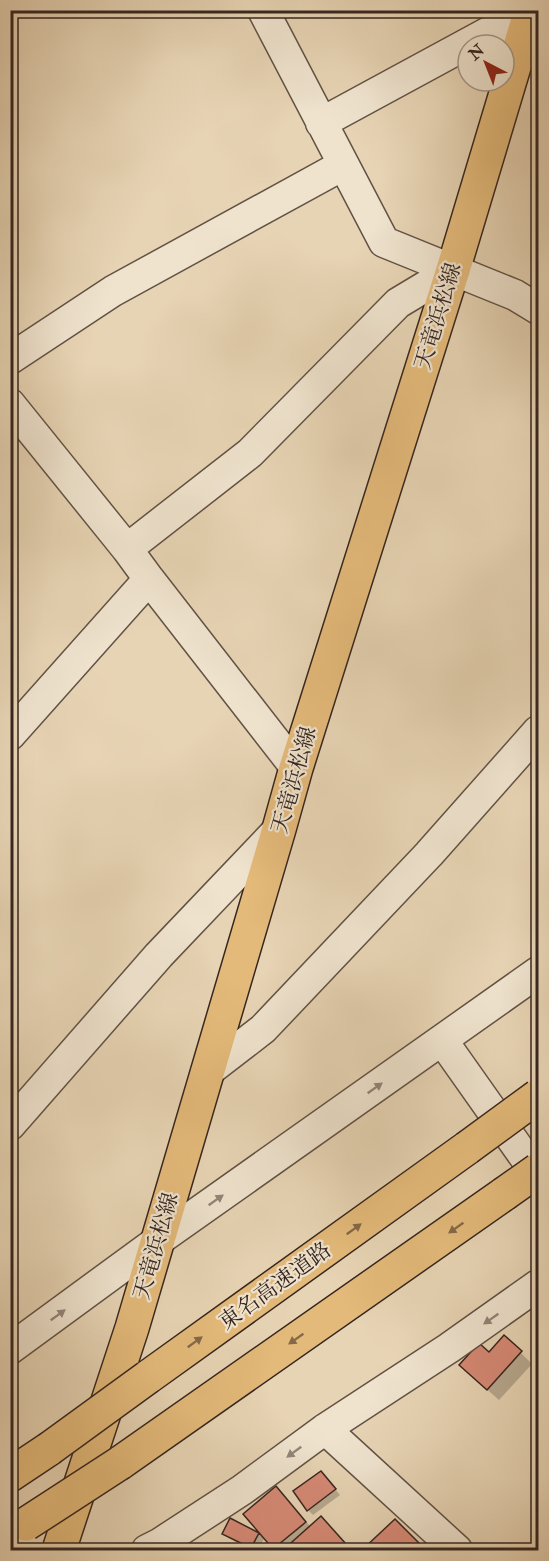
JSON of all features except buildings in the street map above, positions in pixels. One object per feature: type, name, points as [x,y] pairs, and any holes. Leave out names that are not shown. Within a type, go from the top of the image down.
[{"type":"main road","name":"天竜浜松線","points":[[59,1551],[132,1328],[296,768],[453,270],[528,19]]},
{"type":"main road","name":"東名高速道路","points":[[10,1475],[538,1096]]},
{"type":"main road","points":[[18,1530],[120,1463],[538,1170]]},
{"type":"street","points":[[263,10],[384,242],[515,295],[538,309]]},
{"type":"street","points":[[321,123],[487,33],[528,19]]},
{"type":"street","points":[[10,359],[113,291],[343,165]]},
{"type":"street","points":[[127,549],[250,453],[398,303],[453,270]]},
{"type":"street","points":[[10,404],[127,549],[296,768]]},
{"type":"street","points":[[10,735],[149,579]]},
{"type":"street","points":[[206,1073],[263,1029],[429,854],[538,731]]},
{"type":"street","points":[[10,1125],[159,955],[279,829]]},
{"type":"street","points":[[10,1349],[156,1242],[538,972]]},
{"type":"street","points":[[442,1040],[538,1176]]},
{"type":"street","points":[[147,1551],[242,1490],[325,1429],[449,1348],[538,1285]]},
{"type":"street","points":[[325,1429],[457,1551]]}]
